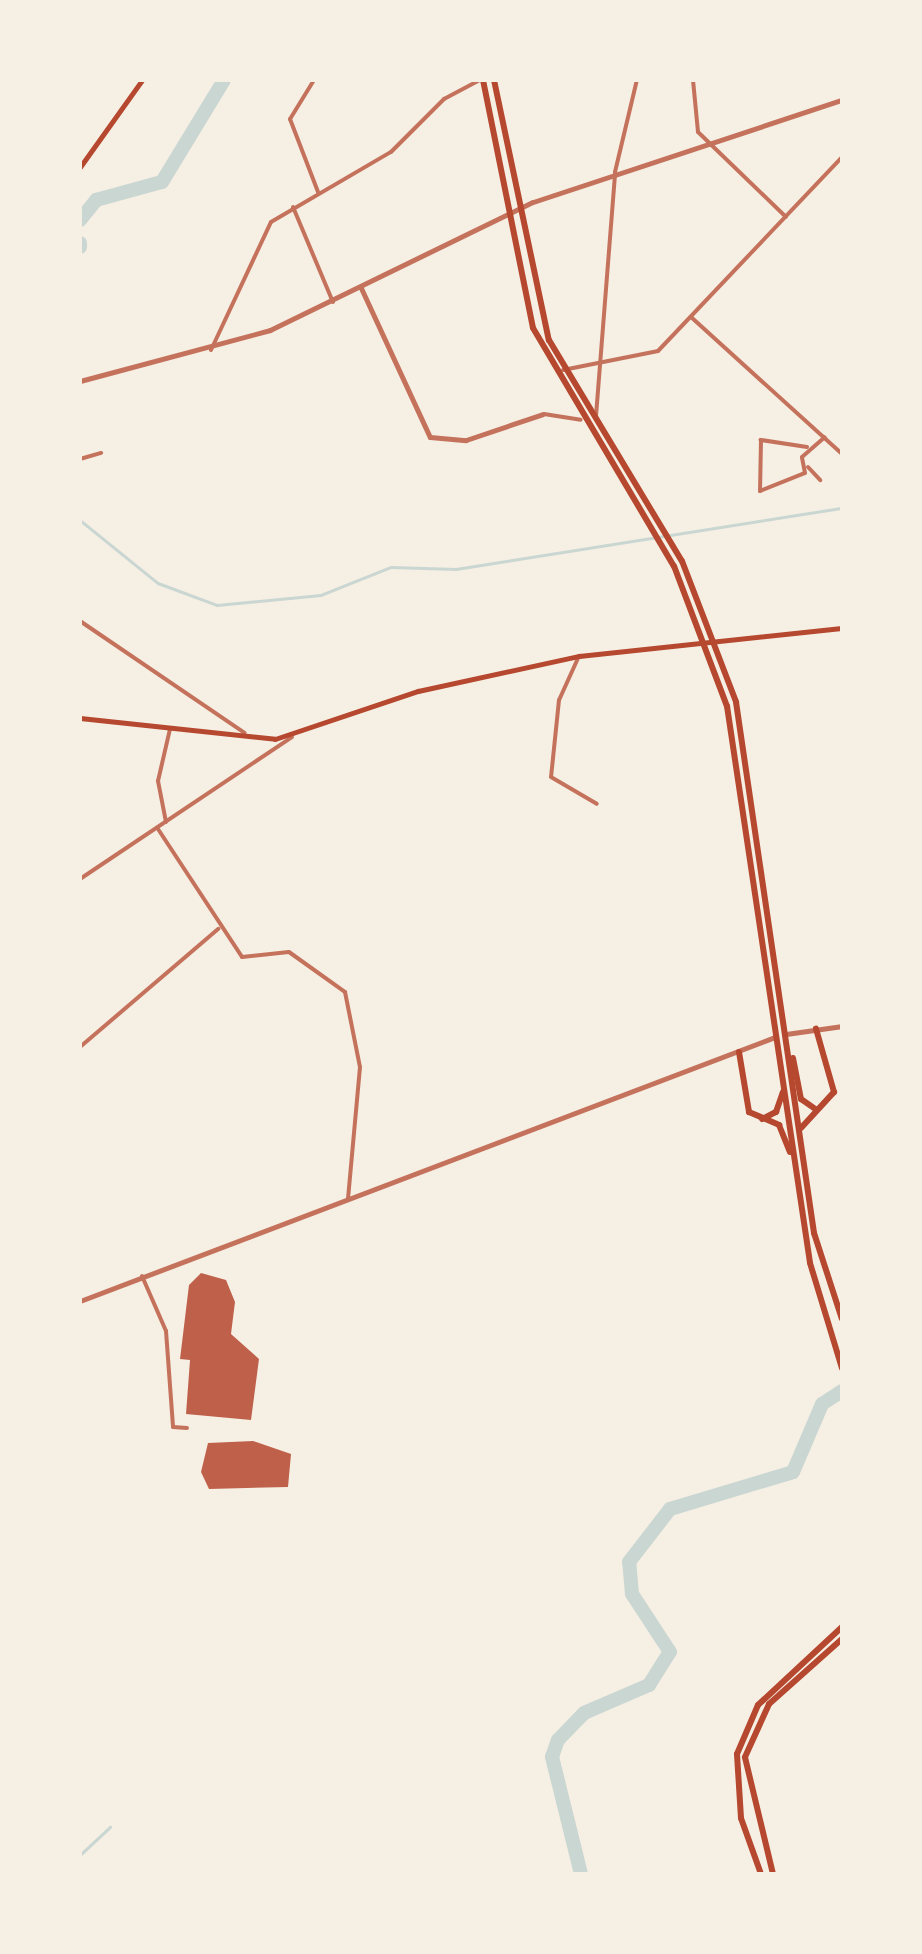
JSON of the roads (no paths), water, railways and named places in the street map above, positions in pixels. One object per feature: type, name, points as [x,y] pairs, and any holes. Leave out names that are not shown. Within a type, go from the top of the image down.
[{"type":"highway","points":[[481,80],[506,214],[533,328],[581,420],[674,566],[706,638],[732,730],[786,1047],[801,1099],[822,1110]]},
{"type":"highway","points":[[494,80],[518,208],[563,370],[668,534],[717,638],[747,756],[779,1018],[832,1294],[842,1319]]},
{"type":"highway","points":[[800,1134],[834,1092],[816,1029]]},
{"type":"highway","points":[[786,1047],[784,1088],[819,1305],[842,1368]]},
{"type":"highway","points":[[738,1052],[749,1112],[782,1129],[796,1166]]},
{"type":"highway","points":[[760,1119],[776,1112],[784,1088]]},
{"type":"highway","points":[[762,1874],[741,1818],[737,1754],[758,1705],[842,1627]]},
{"type":"highway","points":[[773,1874],[745,1757],[769,1704],[842,1639]]},
{"type":"main road","points":[[80,166],[142,80]]},
{"type":"main road","points":[[80,718],[253,739],[292,737],[418,691],[579,656],[706,638],[842,628]]},
{"type":"street","points":[[314,80],[290,119],[318,192]]},
{"type":"street","points":[[211,350],[257,242],[293,207],[391,152],[444,98],[481,80]]},
{"type":"street","points":[[595,421],[604,364],[615,172],[638,80]]},
{"type":"street","points":[[693,80],[698,132],[786,218]]},
{"type":"street","points":[[80,381],[211,350],[334,302],[518,208],[615,172],[842,100]]},
{"type":"street","points":[[563,370],[646,358],[691,317],[842,157]]},
{"type":"street","points":[[293,207],[334,302]]},
{"type":"street","points":[[360,288],[441,444],[544,414],[581,420]]},
{"type":"street","points":[[691,317],[842,454]]},
{"type":"street","points":[[808,467],[760,491],[761,440],[807,447],[825,437]]},
{"type":"street","points":[[807,447],[808,467],[820,480]]},
{"type":"street","points":[[80,459],[101,453]]},
{"type":"street","points":[[80,621],[253,739]]},
{"type":"street","points":[[579,656],[559,700],[552,777],[597,804]]},
{"type":"street","points":[[166,824],[158,781],[170,729]]},
{"type":"street","points":[[80,879],[292,737]]},
{"type":"street","points":[[158,829],[218,929],[242,957],[290,952],[344,992],[360,1067],[348,1199]]},
{"type":"street","points":[[80,1046],[218,929]]},
{"type":"street","points":[[80,1301],[688,1075],[738,1052],[816,1029],[842,1026]]},
{"type":"street","points":[[142,1276],[166,1332],[172,1427],[187,1428]]},
{"type":"waterway","points":[[80,220],[96,200],[162,182],[224,80]]},
{"type":"waterway","points":[[80,520],[158,583],[217,605],[321,595],[391,567],[456,569],[842,508]]},
{"type":"waterway","points":[[581,1874],[552,1757],[558,1740],[584,1713],[649,1685],[670,1652],[632,1594],[629,1562],[670,1509],[793,1472],[822,1404],[842,1391]]},
{"type":"waterway","points":[[80,1855],[110,1827]]}]
